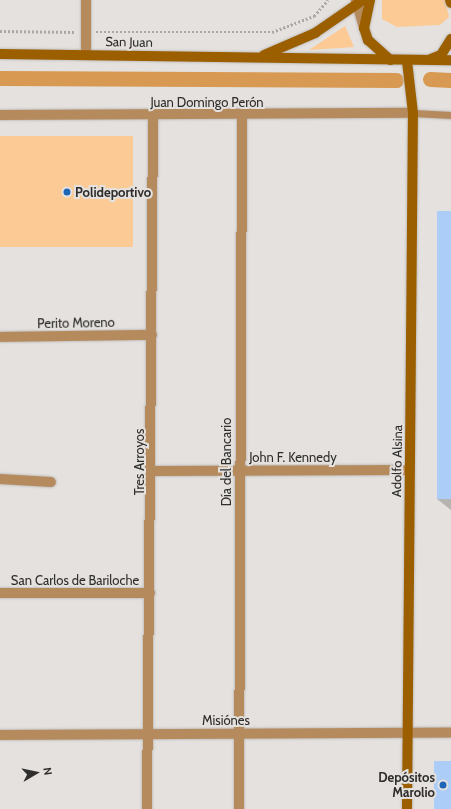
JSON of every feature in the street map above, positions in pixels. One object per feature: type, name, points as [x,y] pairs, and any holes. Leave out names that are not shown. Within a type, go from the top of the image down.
[{"type":"main road","points":[[370,0],[364,28],[368,40],[390,60]]},
{"type":"main road","name":"San Juan","points":[[259,57],[301,40],[358,1]]},
{"type":"main road","points":[[428,60],[441,55],[451,39]]},
{"type":"main road","name":"San Juan","points":[[0,54],[259,57],[407,61]]},
{"type":"main road","points":[[407,61],[451,60]]},
{"type":"main road","name":"Adolfo Alsina","points":[[407,61],[413,113],[407,809]]},
{"type":"street","points":[[86,0],[86,55]]},
{"type":"street","points":[[358,1],[364,28]]},
{"type":"street","name":"Juan Domingo Perón","points":[[0,115],[413,113]]},
{"type":"street","name":"Tres Arroyos","points":[[147,809],[152,471],[153,115]]},
{"type":"street","name":"Día del Bancario","points":[[239,809],[239,470],[242,115]]},
{"type":"street","name":"Perito Moreno","points":[[0,337],[152,335]]},
{"type":"street","name":"John F. Kennedy","points":[[152,471],[409,470]]},
{"type":"street","points":[[0,479],[51,482]]},
{"type":"street","name":"San Carlos de Bariloche","points":[[0,593],[150,593]]},
{"type":"street","name":"Misiónes","points":[[0,735],[147,733],[451,733]]},
{"type":"lane","points":[[413,113],[451,115]]},
{"type":"path","points":[[0,32],[272,32],[314,16],[328,0]]},
{"type":"shaded area","points":[[382,0],[445,0],[449,17],[440,25],[397,27],[382,19]]},
{"type":"shaded area","points":[[345,26],[354,47],[309,50]]},
{"type":"shaded area","name":"Polideportivo","points":[[0,136],[133,136],[133,247],[0,247]]},
{"type":"building","points":[[437,211],[451,211],[451,499],[437,499]]},
{"type":"building","name":"Depósitos Marolio","points":[[434,761],[451,761],[451,809],[434,809]]},
{"type":"waterway","points":[[0,78],[396,80]]},
{"type":"waterway","points":[[430,79],[451,80]]},
{"type":"place","name":"Polideportivo","points":[[67,192]]},
{"type":"place","name":"Depósitos Marolio","points":[[443,785]]}]
